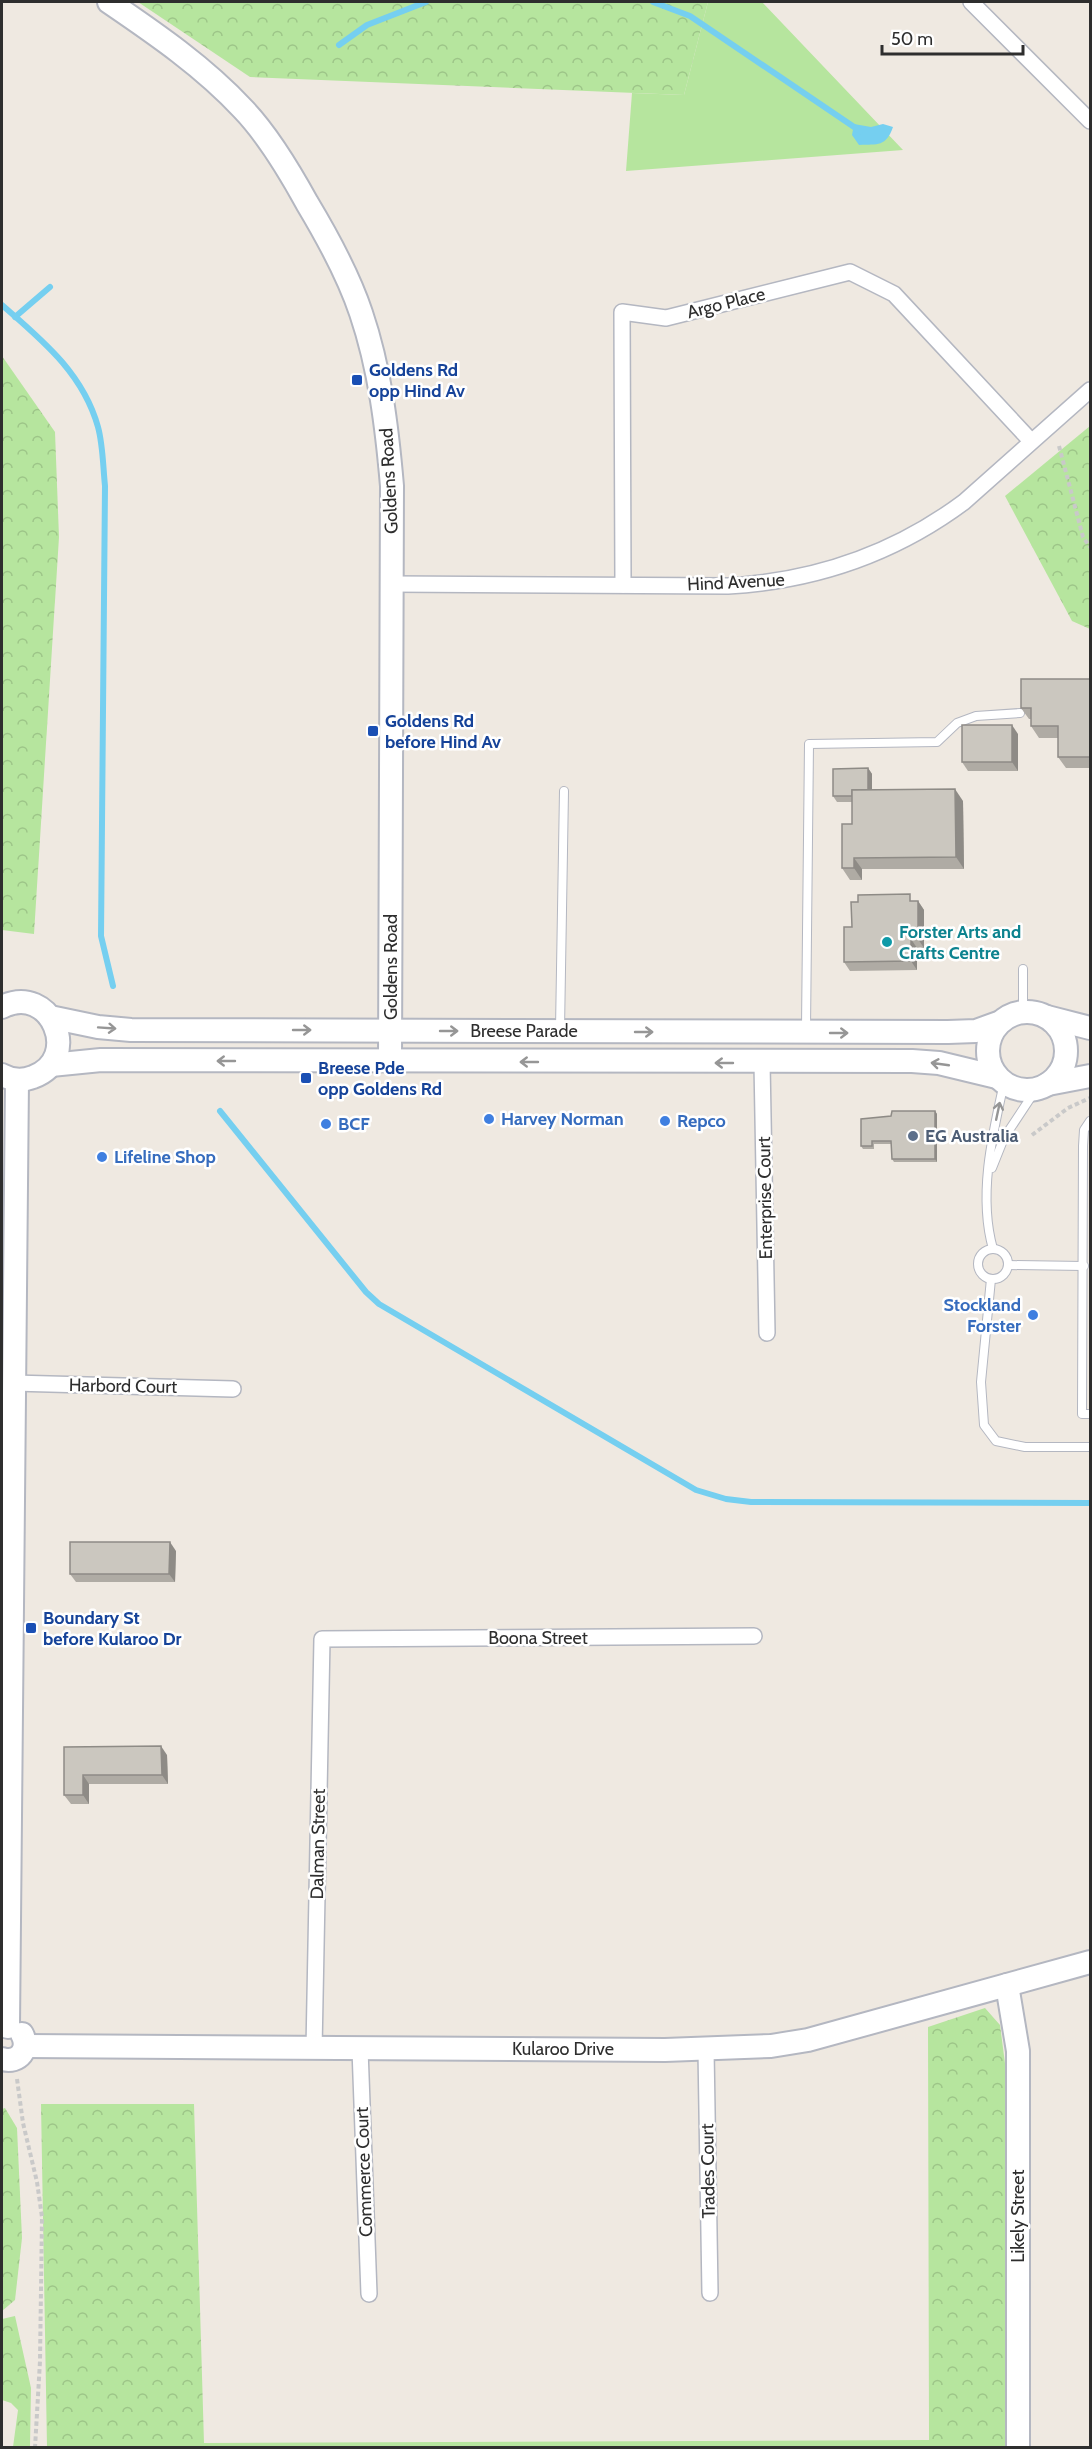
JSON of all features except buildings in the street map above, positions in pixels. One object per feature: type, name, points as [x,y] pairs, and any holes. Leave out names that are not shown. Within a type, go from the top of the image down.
[{"type":"main road","name":"Goldens Road","points":[[109,2],[174,46],[244,110],[291,173],[337,256],[361,313],[379,379],[388,432],[392,486],[390,1061]]},
{"type":"main road","name":"Breese Parade","points":[[4,1004],[26,1003],[43,1010],[50,1017],[98,1027],[131,1030],[806,1033],[976,1031],[998,1023]]},
{"type":"main road","points":[[1090,1028],[1036,1012],[1023,1012],[1005,1017],[998,1023],[988,1044],[988,1056],[1000,1080],[1014,1088],[1025,1090],[1090,1076]]},
{"type":"main road","points":[[13,2055],[23,2035],[14,2028],[5,2028],[13,1383],[9,1077],[36,1077],[51,1065],[57,1053],[59,1041],[57,1028],[50,1017]]},
{"type":"main road","points":[[1042,1086],[1058,1075],[1064,1063],[1066,1050],[1064,1037],[1047,1017]]},
{"type":"main road","name":"Breese Parade","points":[[51,1065],[101,1060],[912,1062],[939,1063],[1000,1080]]},
{"type":"main road","name":"Kularoo Drive","points":[[13,2055],[314,2049],[706,2050],[771,2046],[808,2040],[1090,1962]]},
{"type":"main road","name":"Likely Street","points":[[1006,1985],[1018,2056],[1018,2448]]},
{"type":"street","points":[[971,2],[1090,121]]},
{"type":"street","name":"Argo Place","points":[[623,585],[622,312],[666,318],[850,272],[894,294],[1031,441]]},
{"type":"street","name":"Hind Avenue","points":[[392,584],[728,586],[764,584],[806,577],[852,563],[918,534],[943,518],[1090,390]]},
{"type":"street","name":"Enterprise Court","points":[[762,1063],[767,1333]]},
{"type":"street","name":"Harbord Court","points":[[13,1383],[233,1389]]},
{"type":"street","name":"Boona Street","points":[[322,1640],[754,1636]]},
{"type":"street","name":"Dalman Street","points":[[314,2049],[322,1640]]},
{"type":"street","name":"Commerce Court","points":[[360,2049],[369,2294]]},
{"type":"street","name":"Trades Court","points":[[706,2050],[710,2293]]},
{"type":"lane","points":[[806,1033],[810,744],[937,742],[957,723],[976,716],[1020,713]]},
{"type":"lane","points":[[560,1032],[564,791]]},
{"type":"lane","points":[[1023,969],[1023,1012]]},
{"type":"lane","points":[[993,1249],[984,1253],[979,1261],[980,1271],[991,1279],[1000,1277],[1007,1270],[1008,1265],[1006,1256],[993,1249],[986,1226],[987,1181],[1000,1080]]},
{"type":"lane","points":[[987,1181],[1004,1138],[1042,1086]]},
{"type":"lane","points":[[1086,1414],[1083,1146],[1084,1130],[1090,1121]]},
{"type":"lane","points":[[1008,1265],[1084,1266]]},
{"type":"lane","points":[[991,1279],[981,1382],[984,1425],[996,1441],[1005,1443],[1025,1447],[1090,1447]]},
{"type":"path","points":[[1059,446],[1083,537],[1090,547]]},
{"type":"path","points":[[1032,1135],[1068,1108],[1090,1098]]},
{"type":"path","points":[[13,2055],[23,2123],[37,2182],[42,2217],[39,2407],[35,2448]]},
{"type":"green space","points":[[138,2],[708,2],[684,95],[250,77]]},
{"type":"green space","points":[[708,2],[762,2],[903,150],[626,171],[632,93],[684,95]]},
{"type":"green space","points":[[2,356],[55,432],[59,537],[34,934],[2,930]]},
{"type":"green space","points":[[1090,426],[1090,629],[1072,621],[1005,496]]},
{"type":"green space","points":[[985,2008],[1000,2025],[1006,2071],[1012,2447],[47,2447],[41,2104],[194,2104],[204,2443],[929,2440],[928,2027]]},
{"type":"green space","points":[[5,2108],[17,2128],[22,2238],[15,2300],[2,2311],[2,2109]]},
{"type":"green space","points":[[15,2316],[31,2388],[30,2447],[13,2447],[18,2410],[11,2403],[2,2400],[2,2319]]},
{"type":"water","points":[[854,124],[871,127],[883,124],[893,127],[881,143],[859,145],[852,135]]},
{"type":"waterway","points":[[339,45],[367,25],[426,2]]},
{"type":"waterway","points":[[653,2],[690,16],[860,131]]},
{"type":"waterway","points":[[15,317],[50,287]]},
{"type":"waterway","points":[[2,305],[32,331],[72,374],[91,408],[101,441],[105,486],[101,936],[113,986]]},
{"type":"waterway","points":[[220,1111],[366,1292],[379,1304],[696,1490],[726,1499],[751,1502],[1090,1503]]},
{"type":"place","name":"Goldens Rd opp Hind Av","points":[[357,380]]},
{"type":"place","name":"Goldens Rd before Hind Av","points":[[373,731]]},
{"type":"place","name":"Forster Arts and Crafts Centre","points":[[887,942]]},
{"type":"place","name":"Breese Pde opp Goldens Rd","points":[[306,1078]]},
{"type":"place","name":"Harvey Norman","points":[[489,1119]]},
{"type":"place","name":"Repco","points":[[665,1121]]},
{"type":"place","name":"BCF","points":[[326,1124]]},
{"type":"place","name":"EG Australia","points":[[913,1136]]},
{"type":"place","name":"Lifeline Shop","points":[[102,1157]]},
{"type":"place","name":"Stockland Forster","points":[[1033,1315]]},
{"type":"place","name":"Boundary St before Kularoo Dr","points":[[31,1628]]}]
